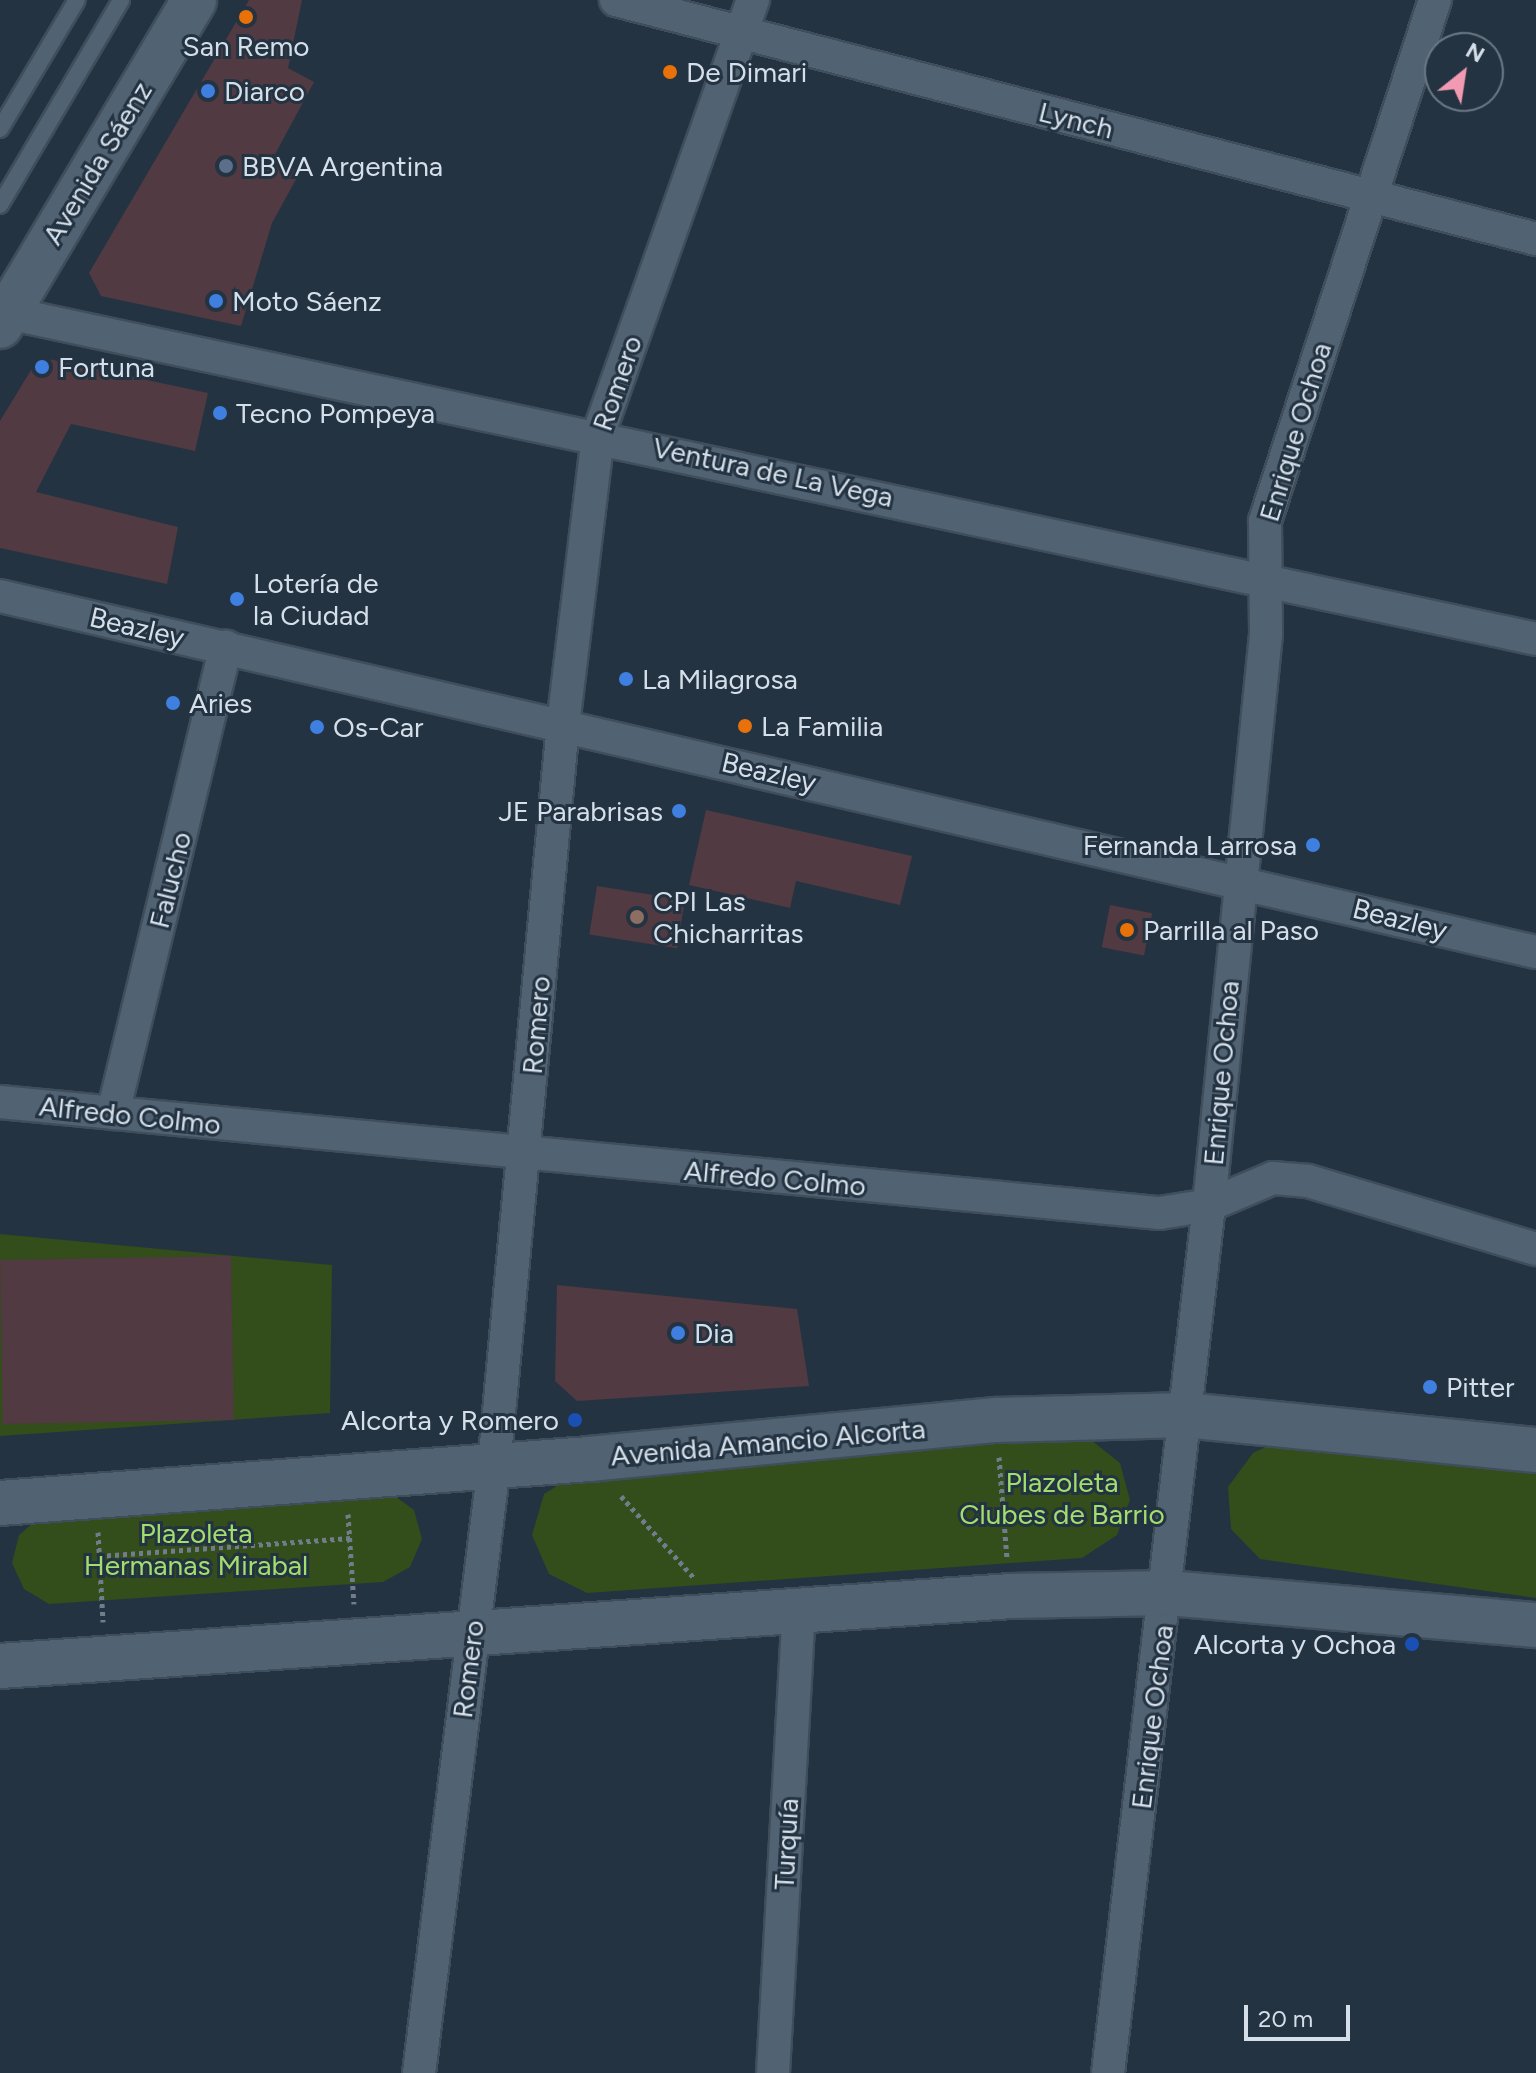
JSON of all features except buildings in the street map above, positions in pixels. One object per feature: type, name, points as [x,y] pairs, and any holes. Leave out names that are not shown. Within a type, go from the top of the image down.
[{"type":"main road","name":"Avenida Sáenz","points":[[4,320],[194,0]]},
{"type":"main road","name":"Avenida Amancio Alcorta","points":[[0,1503],[589,1459],[996,1420],[1185,1415],[1536,1450]]},
{"type":"main road","points":[[0,1666],[799,1615],[1010,1596],[1168,1593],[1536,1625]]},
{"type":"street","name":"Lynch","points":[[616,0],[1536,239]]},
{"type":"street","name":"Romero","points":[[419,2073],[494,1466],[563,725],[598,435],[753,0]]},
{"type":"street","name":"Enrique Ochoa","points":[[1108,2073],[1168,1593],[1209,1205],[1237,880],[1266,634],[1263,577],[1265,521],[1368,194],[1435,0]]},
{"type":"street","name":"Ventura de La Vega","points":[[4,320],[598,435],[1263,577],[1536,639]]},
{"type":"street","name":"Beazley","points":[[0,596],[1237,880],[1536,952]]},
{"type":"street","name":"Falucho","points":[[113,1113],[226,647]]},
{"type":"street","name":"Alfredo Colmo","points":[[0,1102],[524,1155],[1160,1213],[1209,1205],[1273,1178],[1308,1181],[1536,1249]]},
{"type":"street","name":"Turquía","points":[[773,2073],[799,1615]]},
{"type":"lane","points":[[0,129],[77,0]]},
{"type":"lane","points":[[0,205],[121,0]]},
{"type":"path","points":[[996,1420],[1010,1596]]},
{"type":"path","points":[[589,1459],[730,1619]]},
{"type":"path","points":[[347,1477],[357,1644]]},
{"type":"path","points":[[97,1495],[105,1660]]},
{"type":"path","points":[[99,1556],[350,1538]]},
{"type":"green space","points":[[0,1234],[332,1265],[330,1413],[0,1436]]},
{"type":"green space","name":"Plazoleta Clubes de Barrio","points":[[1072,1436],[1091,1440],[1120,1463],[1130,1500],[1117,1535],[1082,1558],[587,1593],[549,1574],[532,1535],[544,1494],[579,1472]]},
{"type":"green space","points":[[1272,1444],[1536,1468],[1536,1598],[1260,1559],[1231,1529],[1228,1487],[1253,1453]]},
{"type":"green space","name":"Plazoleta Hermanas Mirabal","points":[[389,1492],[414,1510],[422,1539],[410,1567],[383,1582],[49,1604],[24,1589],[12,1563],[19,1535],[40,1517]]},
{"type":"place","name":"San Remo","points":[[246,17]]},
{"type":"place","name":"De Dimari","points":[[670,72]]},
{"type":"place","name":"Diarco","points":[[208,91]]},
{"type":"place","name":"BBVA Argentina","points":[[226,166]]},
{"type":"place","name":"Moto Sáenz","points":[[216,301]]},
{"type":"place","name":"Fortuna","points":[[42,367]]},
{"type":"place","name":"Tecno Pompeya","points":[[220,413]]},
{"type":"place","name":"Lotería de la Ciudad","points":[[237,599]]},
{"type":"place","name":"La Milagrosa","points":[[626,679]]},
{"type":"place","name":"Aries","points":[[173,703]]},
{"type":"place","name":"La Familia","points":[[745,726]]},
{"type":"place","name":"Os-Car","points":[[317,727]]},
{"type":"place","name":"JE Parabrisas","points":[[679,811]]},
{"type":"place","name":"Fernanda Larrosa","points":[[1313,845]]},
{"type":"place","name":"CPI Las Chicharritas","points":[[637,917]]},
{"type":"place","name":"Parrilla al Paso","points":[[1127,930]]},
{"type":"place","name":"Dia","points":[[678,1333]]},
{"type":"place","name":"Pitter","points":[[1430,1387]]},
{"type":"place","name":"Alcorta y Romero","points":[[575,1420]]},
{"type":"place","name":"Alcorta y Ochoa","points":[[1412,1644]]}]
